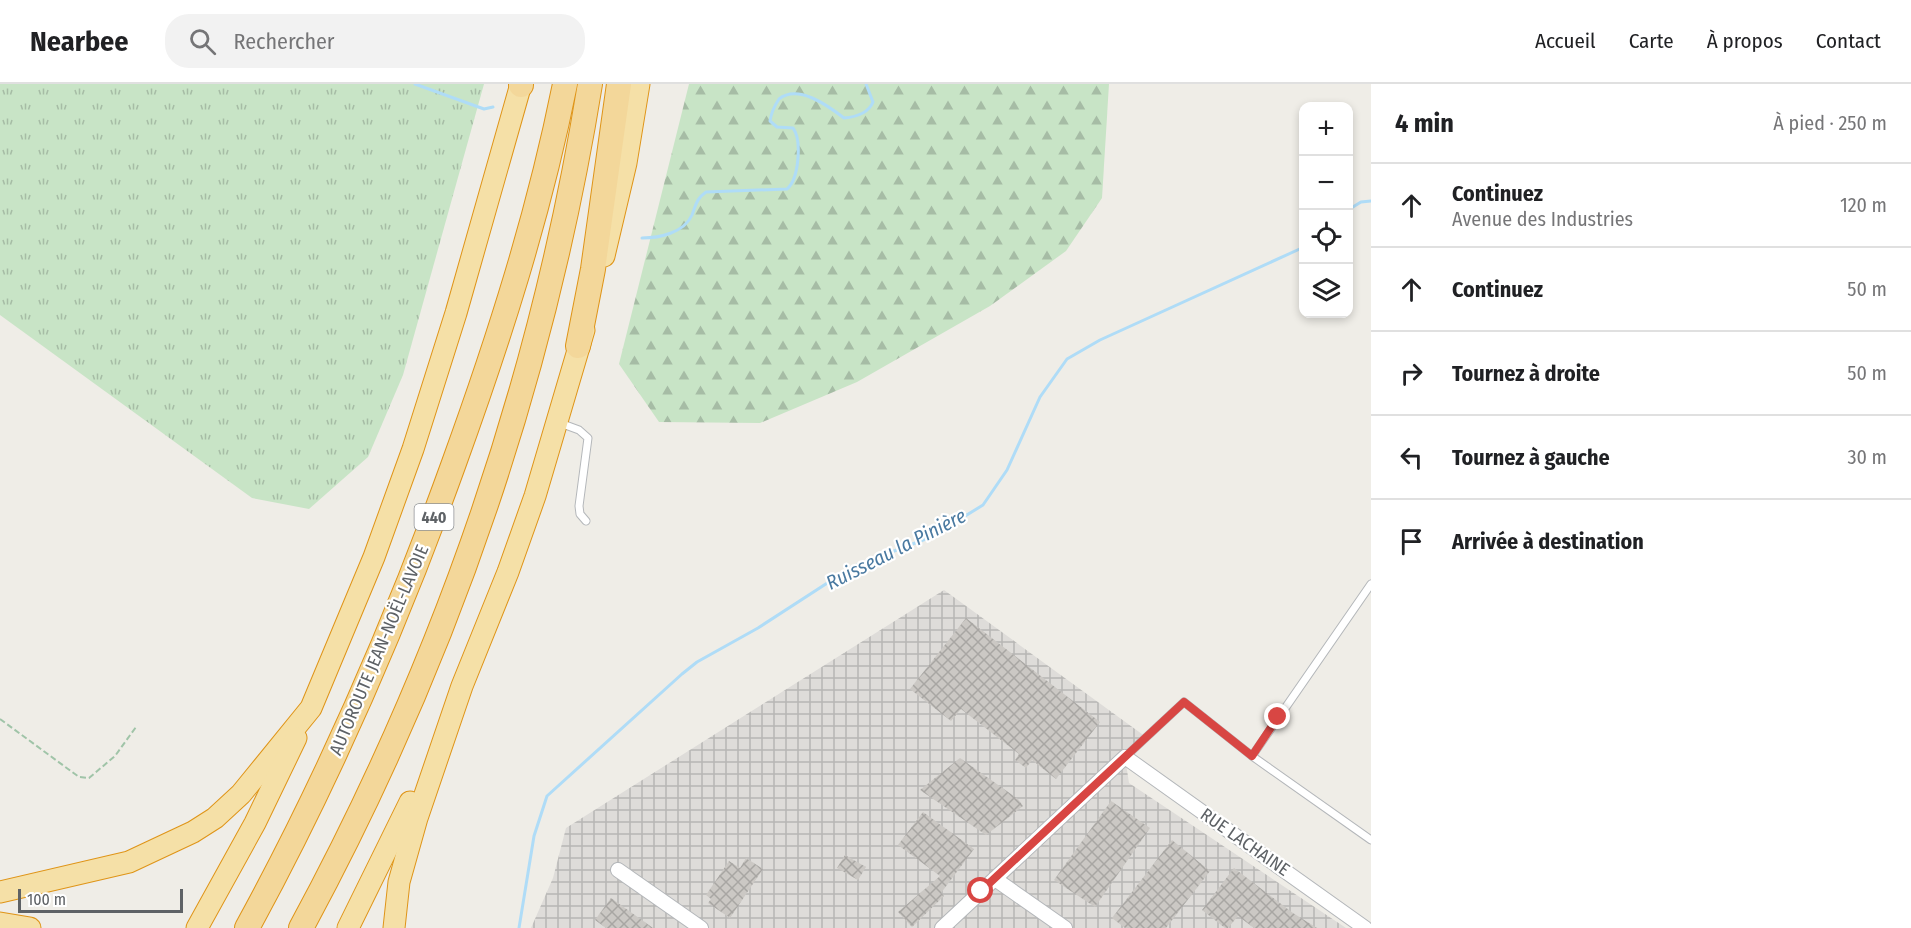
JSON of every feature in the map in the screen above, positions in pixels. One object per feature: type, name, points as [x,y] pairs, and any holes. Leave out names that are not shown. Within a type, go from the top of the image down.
[{"type":"highway","points":[[197,928],[255,823],[310,708],[374,557],[413,449],[456,313],[521,84]]},
{"type":"highway","name":"AUTOROUTE JEAN-NOËL-LAVOIE","points":[[247,928],[338,749],[414,572],[505,319],[537,205],[565,84]]},
{"type":"highway","name":"440","points":[[301,928],[362,811],[402,725],[467,561],[499,469],[527,377],[556,264],[590,84]]},
{"type":"highway","points":[[578,346],[593,269],[619,84]]},
{"type":"highway","points":[[348,928],[408,807],[462,686],[508,572],[558,422],[618,200],[639,84]]},
{"type":"highway","points":[[394,928],[396,894],[406,853],[462,686]]},
{"type":"highway","points":[[0,892],[123,864],[155,852],[193,832],[215,818],[241,794],[310,708]]},
{"type":"highway","points":[[0,923],[30,928]]},
{"type":"street","points":[[942,928],[1125,757]]},
{"type":"street","name":"RUE LACHAINE","points":[[1125,757],[1365,928]]},
{"type":"street","points":[[618,870],[701,928]]},
{"type":"street","points":[[994,879],[1065,928]]},
{"type":"lane","points":[[558,422],[579,430],[588,438],[579,506],[581,518],[586,521]]},
{"type":"lane","points":[[1252,756],[1371,584]]},
{"type":"lane","points":[[1125,757],[1184,702],[1252,756],[1371,840]]},
{"type":"path","points":[[0,719],[79,777],[89,778],[115,756],[136,727]]},
{"type":"shaded area","points":[[944,590],[1146,737],[1125,757],[1129,783],[1346,928],[531,928],[553,878],[566,828]]},
{"type":"green space","points":[[0,84],[484,84],[403,375],[368,457],[309,509],[252,498],[0,315]]},
{"type":"green space","points":[[689,84],[1109,84],[1102,198],[1066,251],[990,306],[857,382],[760,423],[659,422],[619,364]]},
{"type":"building","points":[[966,618],[1100,722],[1056,779],[1032,760],[1026,768],[1015,760],[1019,754],[961,709],[951,721],[910,689]]},
{"type":"building","points":[[960,758],[1018,799],[1023,806],[986,835],[920,790]]},
{"type":"building","points":[[1111,801],[1150,828],[1095,907],[1054,880]]},
{"type":"building","points":[[923,812],[974,849],[941,893],[944,896],[912,927],[898,912],[940,876],[898,845]]},
{"type":"building","points":[[1172,840],[1210,871],[1166,928],[1125,928],[1112,918]]},
{"type":"building","points":[[845,855],[866,867],[858,880],[837,868]]},
{"type":"building","points":[[746,858],[763,869],[730,918],[708,903],[711,899],[706,895],[729,861],[740,868]]},
{"type":"building","points":[[1234,868],[1293,913],[1317,928],[1254,928],[1238,916],[1228,928],[1225,928],[1202,910]]},
{"type":"building","points":[[611,898],[653,928],[606,928],[595,920]]},
{"type":"waterway","points":[[415,84],[484,109],[493,107]]},
{"type":"waterway","points":[[642,238],[670,233],[683,226],[692,215],[698,200],[706,192],[787,189],[797,168],[798,141],[793,128],[777,127],[770,121],[779,99],[787,95],[803,95],[821,102],[844,118],[853,117],[865,112],[873,102],[866,84]]},
{"type":"waterway","name":"Ruisseau la Pinière","points":[[1353,207],[1361,202],[1371,201]]},
{"type":"waterway","name":"Ruisseau la Pinière","points":[[519,928],[534,836],[547,796],[682,674],[697,662],[758,628],[852,567],[931,537],[983,505],[1007,470],[1040,397],[1067,359],[1100,340],[1299,249]]},
{"type":"route","points":[[981,891],[1184,702],[1252,756],[1278,717]]}]
